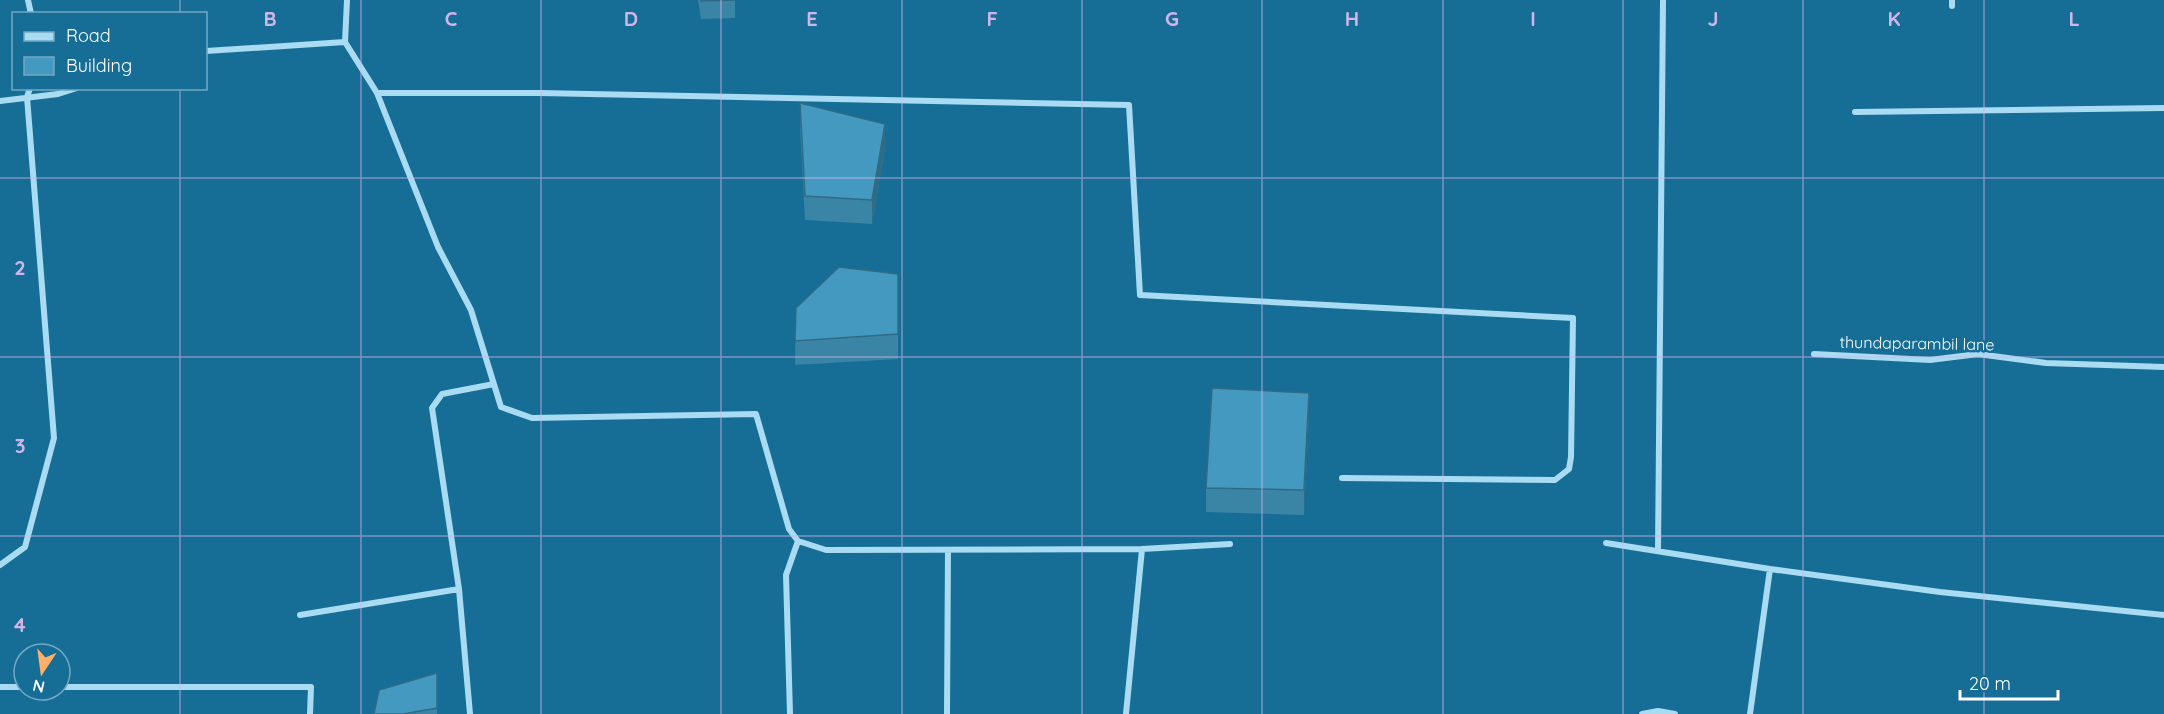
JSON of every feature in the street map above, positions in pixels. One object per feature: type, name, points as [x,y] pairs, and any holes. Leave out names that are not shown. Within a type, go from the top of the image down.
[{"type":"street","points":[[347,0],[345,42],[376,93],[438,247],[471,310],[501,406],[532,418],[756,414],[789,529],[798,541],[826,550],[1142,549],[1230,544]]},
{"type":"street","points":[[1658,551],[1663,0]]},
{"type":"street","points":[[207,51],[345,42]]},
{"type":"street","points":[[0,566],[25,546],[54,438],[27,98],[29,90]]},
{"type":"street","points":[[0,100],[58,94],[71,90]]},
{"type":"street","points":[[376,93],[540,93],[1129,105],[1140,296],[1573,318],[1571,457],[1569,469],[1555,480],[1342,478]]},
{"type":"street","points":[[1855,112],[2164,108]]},
{"type":"street","name":"thundaparambil lane","points":[[1814,354],[1930,360],[1978,354],[2046,363],[2164,367]]},
{"type":"street","points":[[470,714],[459,589],[432,408],[442,394],[494,384]]},
{"type":"street","points":[[790,714],[786,575],[798,541]]},
{"type":"street","points":[[1606,543],[1770,569],[1940,592],[2164,615]]},
{"type":"street","points":[[1126,714],[1142,549]]},
{"type":"street","points":[[946,714],[948,550]]},
{"type":"street","points":[[1750,714],[1770,569]]},
{"type":"street","points":[[300,615],[459,589]]},
{"type":"street","points":[[72,687],[311,687],[310,714]]},
{"type":"street","points":[[1642,714],[1658,711],[1675,714]]},
{"type":"building","points":[[800,103],[885,124],[872,200],[805,196]]},
{"type":"building","points":[[839,267],[898,274],[898,334],[795,341],[796,308]]},
{"type":"building","points":[[1212,388],[1309,393],[1304,490],[1206,488]]},
{"type":"building","points":[[437,673],[437,708],[403,714],[374,714],[379,690]]}]
